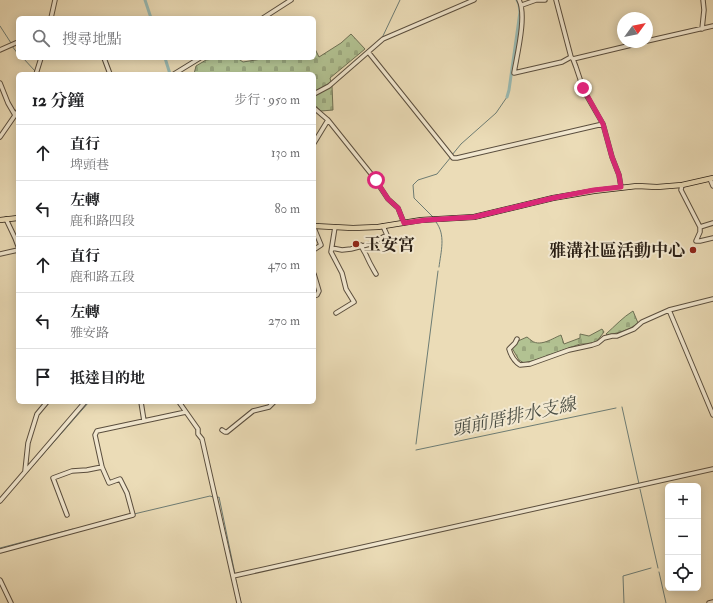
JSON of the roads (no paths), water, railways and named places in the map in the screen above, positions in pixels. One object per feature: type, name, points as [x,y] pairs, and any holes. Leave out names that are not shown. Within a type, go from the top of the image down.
[{"type":"main road","points":[[316,227],[353,228],[383,226],[435,219],[474,217],[594,190],[621,187],[682,185],[711,178]]},
{"type":"main road","points":[[0,220],[16,218]]},
{"type":"street","points":[[51,16],[55,0]]},
{"type":"street","points":[[266,16],[291,0]]},
{"type":"street","points":[[316,93],[329,86],[383,39],[474,0]]},
{"type":"street","points":[[519,0],[522,5],[522,18],[514,73],[618,48]]},
{"type":"street","points":[[522,5],[536,0],[545,0]]},
{"type":"street","points":[[556,0],[572,58],[584,91],[603,124],[612,157],[619,175],[621,187]]},
{"type":"street","points":[[702,29],[704,10],[703,0]]},
{"type":"street","points":[[653,40],[713,26]]},
{"type":"street","points":[[0,50],[16,43]]},
{"type":"street","points":[[368,53],[453,158],[603,124]]},
{"type":"street","points":[[37,72],[40,60]]},
{"type":"street","points":[[105,60],[109,72]]},
{"type":"street","points":[[177,72],[197,60]]},
{"type":"street","points":[[0,83],[15,116],[0,137]]},
{"type":"street","points":[[316,110],[328,120],[372,175],[388,199],[398,208],[404,223]]},
{"type":"street","points":[[316,140],[328,120]]},
{"type":"street","points":[[711,178],[713,186]]},
{"type":"street","points":[[682,185],[681,190],[700,227],[700,232],[696,241],[713,238]]},
{"type":"street","points":[[6,219],[16,238]]},
{"type":"street","points":[[700,227],[713,223]]},
{"type":"street","points":[[332,248],[342,250],[370,244],[387,235],[383,226]]},
{"type":"street","points":[[334,227],[331,252],[342,272],[346,289],[354,302],[336,313]]},
{"type":"street","points":[[316,232],[321,245],[316,248]]},
{"type":"street","points":[[361,245],[370,266],[376,274]]},
{"type":"street","points":[[0,254],[16,250]]},
{"type":"street","points":[[316,281],[319,291],[316,296]]},
{"type":"street","points":[[517,339],[509,349],[511,355],[520,365],[530,364],[569,350],[598,343],[604,338],[617,336],[634,329],[642,322],[669,310],[713,299]]},
{"type":"street","points":[[669,310],[713,415]]},
{"type":"street","points":[[25,472],[28,443],[37,414],[46,404]]},
{"type":"street","points":[[0,501],[84,404]]},
{"type":"street","points":[[141,404],[144,421]]},
{"type":"street","points":[[180,404],[198,429],[198,434],[202,439],[239,603]]},
{"type":"street","points":[[222,430],[227,432],[253,411],[269,407],[272,404]]},
{"type":"street","points":[[0,551],[133,515],[127,493],[120,479],[109,483],[102,467],[95,434],[97,431],[186,412]]},
{"type":"street","points":[[67,515],[53,478],[72,471],[102,467]]},
{"type":"street","points":[[233,576],[713,469]]},
{"type":"street","points":[[0,580],[11,603]]},
{"type":"street","points":[[709,603],[713,602]]},
{"type":"waterway","points":[[145,0],[150,16]]},
{"type":"waterway","points":[[382,38],[400,0]]},
{"type":"waterway","points":[[507,97],[520,12],[517,0]]},
{"type":"waterway","points":[[0,26],[11,43]]},
{"type":"waterway","points":[[12,46],[16,51]]},
{"type":"waterway","points":[[25,60],[35,71]]},
{"type":"waterway","points":[[166,60],[169,72]]},
{"type":"waterway","name":"頭前厝排水支線","points":[[452,155],[461,144],[496,113],[507,97]]},
{"type":"waterway","name":"頭前厝排水支線","points":[[433,217],[414,198],[413,185],[418,180],[437,174],[451,157]]},
{"type":"waterway","name":"頭前厝排水支線","points":[[436,222],[442,238],[439,267]]},
{"type":"waterway","name":"頭前厝排水支線","points":[[416,444],[438,271]]},
{"type":"waterway","points":[[10,492],[87,404]]},
{"type":"waterway","name":"頭前厝排水支線","points":[[622,407],[639,484]]},
{"type":"waterway","name":"頭前厝排水支線","points":[[416,450],[616,408]]},
{"type":"waterway","name":"頭前厝排水支線","points":[[640,489],[658,568]]},
{"type":"waterway","points":[[134,514],[210,496],[213,497]]},
{"type":"waterway","points":[[216,498],[219,497],[235,574]]},
{"type":"waterway","points":[[0,548],[73,529]]},
{"type":"waterway","points":[[624,603],[623,576],[651,568]]},
{"type":"waterway","name":"頭前厝排水支線","points":[[659,572],[666,603]]},
{"type":"waterway","points":[[235,577],[241,603]]},
{"type":"place","name":"玉安宮","points":[[356,244]]},
{"type":"place","name":"雅溝社區活動中心","points":[[693,250]]}]
